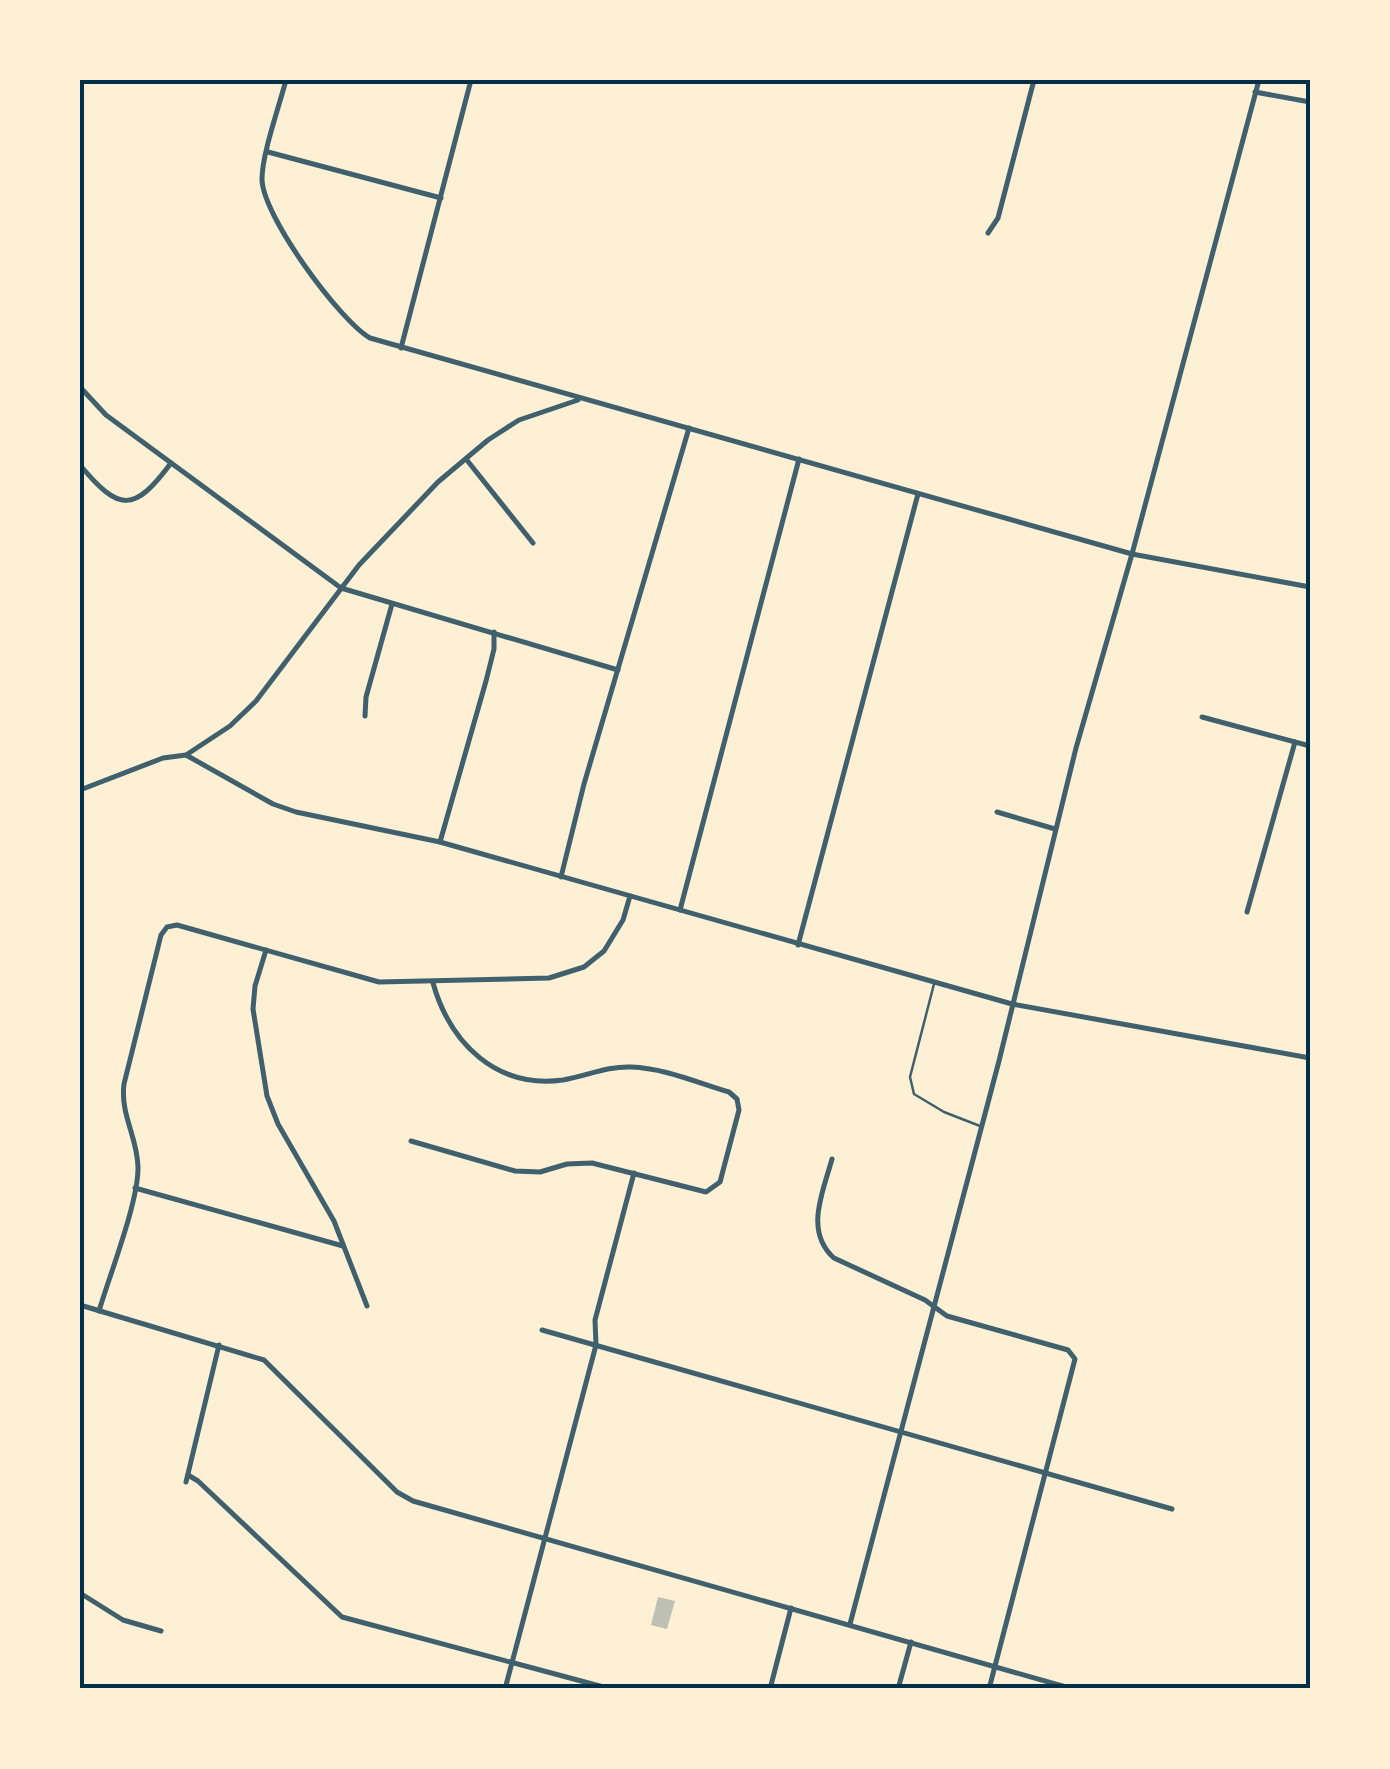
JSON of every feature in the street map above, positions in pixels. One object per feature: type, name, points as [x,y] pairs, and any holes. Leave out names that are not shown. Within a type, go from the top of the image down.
[{"type":"street","points":[[286,80],[262,182],[266,203],[342,314],[358,331],[401,348],[1132,554],[1310,587]]},
{"type":"street","points":[[401,348],[471,80]]},
{"type":"street","points":[[988,233],[998,218],[1034,80]]},
{"type":"street","points":[[850,1624],[1055,829],[1259,80]]},
{"type":"street","points":[[1256,92],[1310,102]]},
{"type":"street","points":[[268,152],[440,198]]},
{"type":"street","points":[[80,387],[106,416],[341,588],[618,670]]},
{"type":"street","points":[[80,790],[163,758],[186,755],[244,714],[341,588],[409,510],[466,459],[519,420],[580,399]]},
{"type":"street","points":[[561,876],[584,784],[690,428]]},
{"type":"street","points":[[466,459],[533,543]]},
{"type":"street","points":[[680,910],[800,459]]},
{"type":"street","points":[[80,465],[101,490],[127,500],[146,494],[171,463]]},
{"type":"street","points":[[798,944],[918,494]]},
{"type":"street","points":[[366,716],[366,697],[392,604]]},
{"type":"street","points":[[440,842],[486,681],[494,632]]},
{"type":"street","points":[[1202,717],[1310,746]]},
{"type":"street","points":[[1247,912],[1294,742]]},
{"type":"street","points":[[186,755],[273,804],[296,812],[440,842],[1012,1004],[1310,1058]]},
{"type":"street","points":[[997,812],[1055,829]]},
{"type":"street","points":[[99,1311],[135,1188],[137,1158],[124,1117],[124,1084],[161,935],[167,927],[182,926],[378,982],[549,978],[570,973],[593,960],[611,942],[630,896]]},
{"type":"street","points":[[266,950],[253,1009],[267,1096],[278,1124],[334,1221],[367,1306]]},
{"type":"street","points":[[410,1142],[515,1171],[540,1172],[582,1162],[700,1192],[716,1186],[738,1110],[730,1092],[630,1066],[557,1080],[531,1080],[503,1073],[460,1041],[443,1012],[433,983]]},
{"type":"street","points":[[832,1159],[817,1216],[818,1234],[824,1248],[840,1262],[925,1300],[946,1316],[1068,1350],[1074,1355],[1076,1364],[990,1689]]},
{"type":"street","points":[[506,1689],[596,1345],[595,1320],[634,1173]]},
{"type":"street","points":[[135,1188],[344,1246]]},
{"type":"street","points":[[80,1306],[264,1360],[404,1498],[1073,1689]]},
{"type":"street","points":[[542,1330],[1172,1509]]},
{"type":"street","points":[[219,1345],[187,1478],[198,1481],[334,1612],[610,1689]]},
{"type":"street","points":[[80,1593],[124,1620],[160,1631]]},
{"type":"street","points":[[770,1689],[791,1608]]},
{"type":"street","points":[[898,1689],[911,1642]]},
{"type":"lane","points":[[934,982],[910,1078],[914,1094],[944,1112],[981,1126]]},
{"type":"building","points":[[658,1597],[675,1601],[667,1629],[651,1625]]}]
